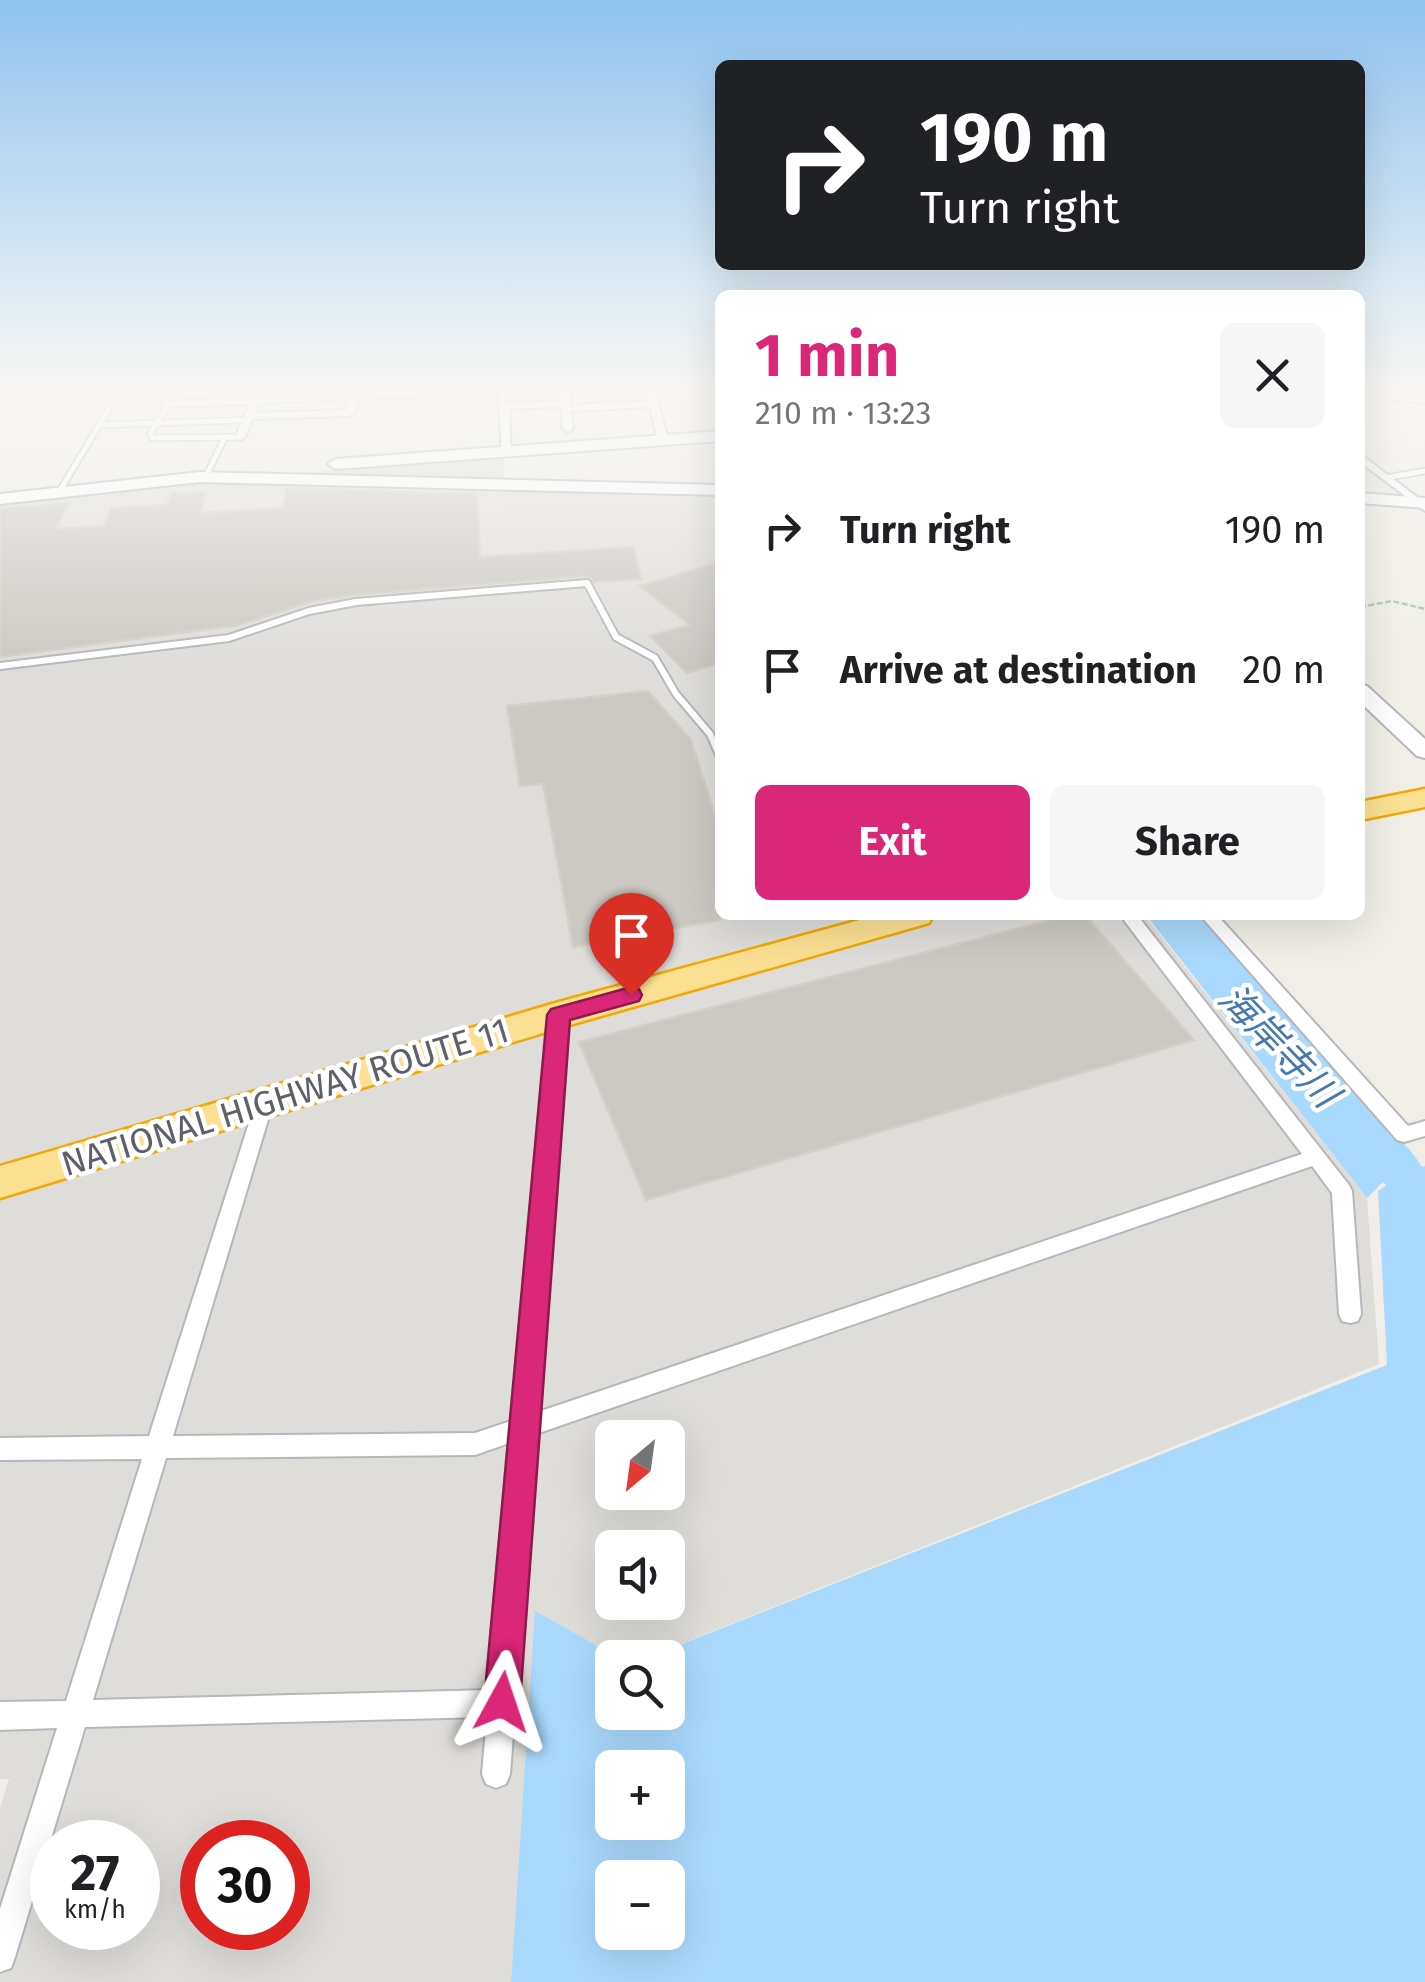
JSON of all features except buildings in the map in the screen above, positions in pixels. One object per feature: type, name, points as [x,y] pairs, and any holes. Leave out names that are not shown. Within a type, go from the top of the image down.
[{"type":"highway","points":[[1365,810],[1425,798]]},
{"type":"highway","name":"NATIONAL HIGHWAY ROUTE 11","points":[[0,1182],[559,1015],[900,920]]},
{"type":"main road","points":[[0,499],[150,482]]},
{"type":"main road","points":[[421,482],[715,490]]},
{"type":"main road","points":[[1365,499],[1424,505]]},
{"type":"main road","points":[[1365,695],[1425,750]]},
{"type":"street","points":[[1395,482],[1424,505]]},
{"type":"street","points":[[1132,920],[1342,1191],[1350,1314]]},
{"type":"street","points":[[1212,920],[1404,1135],[1425,1128]]},
{"type":"street","points":[[496,1774],[559,1015]]},
{"type":"street","points":[[0,1957],[264,1103]]},
{"type":"street","points":[[0,1449],[475,1444],[1316,1158]]},
{"type":"street","points":[[0,1716],[502,1702]]},
{"type":"lane","points":[[59,492],[65,482]]},
{"type":"lane","points":[[0,666],[229,638],[310,611],[356,602],[587,583],[616,636],[654,658],[715,746]]},
{"type":"path","points":[[1365,606],[1392,601],[1425,609]]},
{"type":"shaded area","points":[[183,482],[505,482],[505,488],[715,496],[715,920],[1148,920],[1367,1198],[1379,1364],[685,1642],[595,1640],[595,1645],[536,1612],[511,1982],[0,1982],[0,1808],[9,1779],[0,1779],[0,504]]},
{"type":"water","points":[[1150,920],[1203,920],[1409,1156],[1367,1198]]},
{"type":"water","points":[[1425,1166],[1425,1982],[511,1982],[535,1611],[595,1645],[595,1730],[685,1730],[685,1643],[1387,1365],[1378,1191],[1403,1174]]},
{"type":"waterway","name":"海岸寺川","points":[[1359,1130],[1403,1174]]},
{"type":"route","points":[[502,1702],[559,1015],[631,995]]}]
